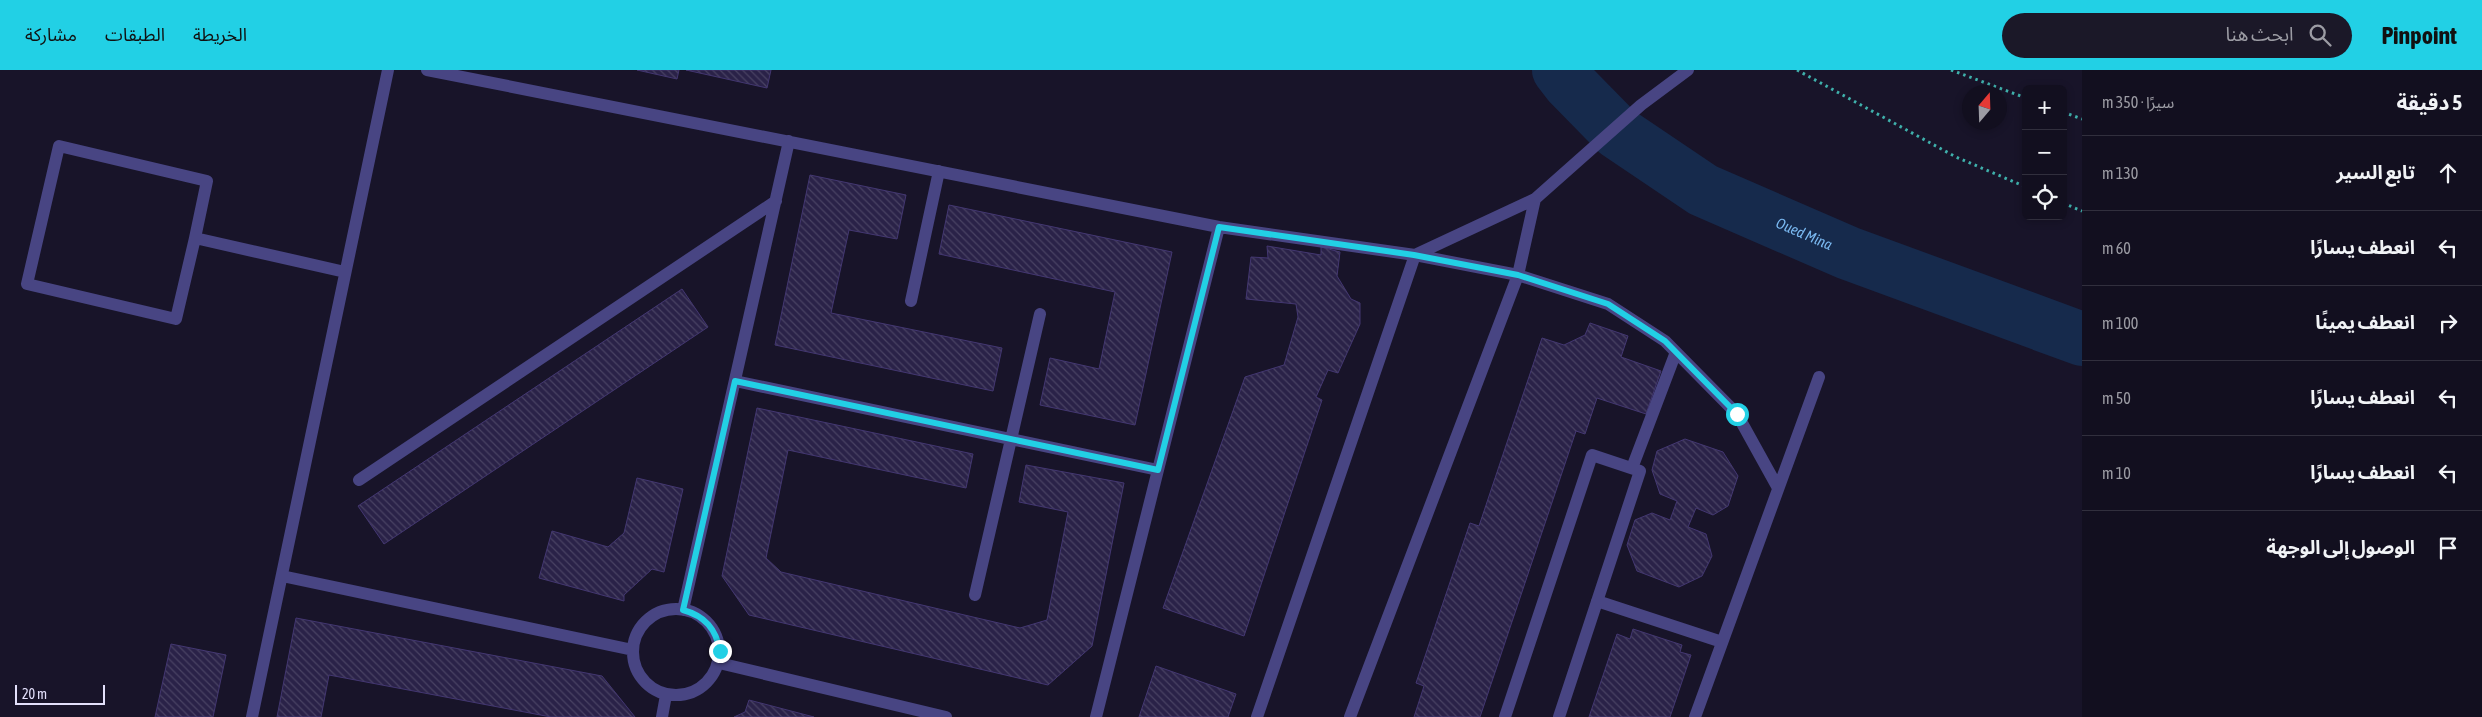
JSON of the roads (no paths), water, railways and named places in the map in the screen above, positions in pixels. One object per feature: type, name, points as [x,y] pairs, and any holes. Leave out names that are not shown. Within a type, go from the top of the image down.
[{"type":"street","points":[[252,717],[388,70]]},
{"type":"street","points":[[431,70],[1219,227],[1414,255],[1518,275],[1608,304],[1665,341],[1737,414],[1778,488]]},
{"type":"street","points":[[1257,717],[1414,255],[1534,199],[1641,105],[1688,70]]},
{"type":"street","points":[[683,610],[789,142]]},
{"type":"street","points":[[59,146],[207,180],[194,238],[176,318],[27,284],[59,146]]},
{"type":"street","points":[[911,301],[939,171]]},
{"type":"street","points":[[1350,717],[1518,275],[1534,199]]},
{"type":"street","points":[[359,480],[776,202]]},
{"type":"street","points":[[1096,717],[1219,227]]},
{"type":"street","points":[[194,238],[345,272]]},
{"type":"street","points":[[975,595],[1040,314]]},
{"type":"street","points":[[1632,468],[1676,352]]},
{"type":"street","points":[[1695,717],[1818,377]]},
{"type":"street","points":[[735,381],[1158,470]]},
{"type":"street","points":[[1505,717],[1592,455],[1640,471],[1559,717]]},
{"type":"street","points":[[282,576],[633,650]]},
{"type":"street","points":[[1597,601],[1722,642]]},
{"type":"street","points":[[668,610],[683,610],[694,613],[712,628],[718,639],[719,663],[711,678],[699,689],[683,695],[666,694],[655,690],[638,673],[633,650],[636,636],[644,624],[655,615],[668,610]]},
{"type":"street","points":[[719,663],[946,717]]},
{"type":"street","points":[[662,717],[666,694]]},
{"type":"waterway","name":"Oued Mina","points":[[1559,70],[1569,83],[1617,132],[1703,190],[1848,253],[2082,339]]}]
